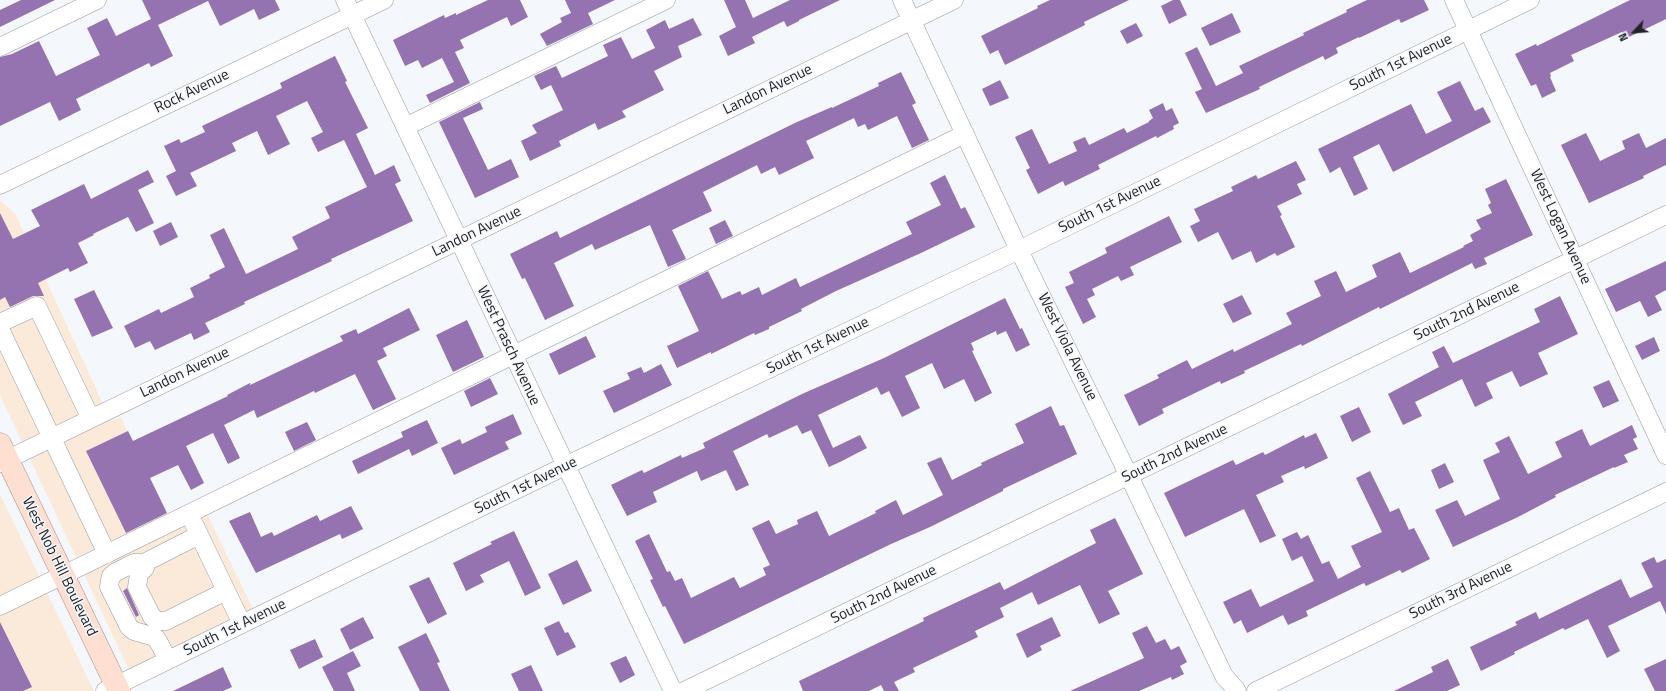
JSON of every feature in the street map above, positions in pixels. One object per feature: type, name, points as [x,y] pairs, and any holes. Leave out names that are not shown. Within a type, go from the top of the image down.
[{"type":"main road","name":"West Nob Hill Boulevard","points":[[2,456],[63,576],[113,689]]},
{"type":"street","points":[[0,47],[97,0]]},
{"type":"street","name":"Rock Avenue","points":[[0,185],[349,8],[384,0]]},
{"type":"street","points":[[405,127],[666,0]]},
{"type":"street","name":"West Viola Avenue","points":[[902,0],[1019,250],[1224,676],[1236,691]]},
{"type":"street","name":"Landon Avenue","points":[[2,456],[52,438],[954,0]]},
{"type":"street","name":"West Logan Avenue","points":[[1454,0],[1666,455]]},
{"type":"street","name":"South 1st Avenue","points":[[113,689],[168,660],[565,466],[1019,250],[1530,0]]},
{"type":"street","name":"West Prasch Avenue","points":[[349,8],[458,241],[673,691]]},
{"type":"street","points":[[0,606],[965,134]]},
{"type":"street","name":"South 2nd Avenue","points":[[684,691],[1666,215]]},
{"type":"street","points":[[0,323],[37,306],[91,419]]},
{"type":"street","points":[[0,329],[107,554]]},
{"type":"street","name":"South 3rd Avenue","points":[[1256,691],[1666,492]]},
{"type":"street","points":[[189,514],[242,624]]},
{"type":"street","points":[[168,660],[158,640],[154,637],[134,631],[129,627],[109,587],[111,576],[134,563],[144,563],[199,535]]},
{"type":"street","points":[[144,563],[145,568],[138,574],[137,587],[152,617],[159,621],[166,621],[226,591]]},
{"type":"shaded area","points":[[0,200],[16,215],[111,421],[121,417],[172,529],[206,512],[259,621],[134,681],[0,395]]},
{"type":"shaded area","points":[[0,494],[94,691],[0,691]]},
{"type":"building","points":[[21,0],[55,0],[0,27],[0,10]]},
{"type":"building","points":[[142,0],[275,0],[280,10],[259,20],[254,9],[220,26],[208,1],[158,25],[173,56],[151,67],[149,63],[76,99],[81,110],[59,121],[50,102],[0,126],[0,57],[12,54],[39,41],[56,76],[100,55],[87,28],[107,18],[116,36],[151,19]]},
{"type":"building","points":[[488,0],[520,0],[528,17],[511,26],[507,17],[460,40],[464,48],[455,52],[470,83],[430,103],[426,95],[454,82],[442,58],[422,68],[418,60],[405,66],[393,40],[444,15],[445,18],[456,13],[456,15]]},
{"type":"building","points":[[565,0],[615,0],[588,13],[593,24],[547,46],[540,34],[562,22],[560,18],[571,13]]},
{"type":"building","points":[[724,0],[745,0],[753,18],[790,0],[840,0],[787,27],[784,21],[752,37],[755,43],[728,56],[719,36],[736,27]]},
{"type":"building","points":[[1050,0],[1129,0],[1084,22],[1085,25],[1005,65],[998,50],[990,54],[981,36],[1038,8],[1037,6]]},
{"type":"building","points":[[1173,0],[1180,0],[1187,15],[1169,24],[1161,6]]},
{"type":"building","points":[[1367,0],[1424,0],[1429,10],[1401,23],[1399,19],[1359,37],[1336,48],[1338,53],[1325,60],[1323,56],[1259,87],[1260,89],[1206,113],[1195,92],[1202,89],[1185,53],[1197,47],[1216,86],[1243,73],[1239,66],[1304,35],[1303,33],[1347,12],[1346,10]]},
{"type":"building","points":[[1630,0],[1666,0],[1666,19],[1625,39],[1622,32],[1571,55],[1574,61],[1550,73],[1550,77],[1556,91],[1542,98],[1536,84],[1531,86],[1515,54],[1536,44],[1537,46]]},
{"type":"building","points":[[1232,13],[1241,32],[1210,46],[1201,28]]},
{"type":"building","points":[[693,18],[702,35],[678,46],[682,57],[654,71],[664,90],[622,111],[626,117],[598,130],[595,123],[559,141],[561,146],[530,161],[521,141],[537,133],[532,125],[563,110],[551,85],[541,90],[534,76],[556,66],[562,78],[608,56],[603,45],[621,37],[632,59],[655,48],[646,30],[665,20],[669,29]]},
{"type":"building","points":[[1136,23],[1143,36],[1127,44],[1120,31]]},
{"type":"building","points":[[335,56],[347,81],[345,82],[368,128],[356,134],[375,175],[394,165],[401,181],[395,184],[413,221],[331,259],[332,261],[244,302],[245,304],[205,323],[210,332],[194,340],[191,333],[155,350],[150,341],[135,348],[124,326],[159,309],[161,313],[194,297],[190,288],[210,278],[209,275],[225,267],[210,235],[224,228],[246,274],[298,249],[292,237],[330,218],[325,207],[367,187],[344,140],[318,152],[311,138],[323,132],[307,101],[276,116],[290,144],[268,155],[257,131],[232,143],[236,151],[190,173],[197,186],[176,196],[166,176],[176,171],[164,146],[179,139],[181,143],[205,132],[202,126],[282,88],[280,83]]},
{"type":"building","points":[[901,72],[916,103],[912,105],[929,140],[912,148],[897,116],[868,130],[865,124],[858,127],[854,118],[806,141],[814,158],[779,175],[775,167],[761,174],[757,165],[703,192],[712,211],[672,230],[686,259],[668,267],[650,225],[595,250],[592,244],[554,263],[574,306],[545,320],[525,278],[522,279],[510,254],[557,231],[560,238],[797,122],[832,108],[879,86],[878,83]]},
{"type":"building","points":[[1000,80],[1009,98],[990,106],[982,89]]},
{"type":"building","points":[[1460,81],[1475,111],[1483,107],[1491,122],[1393,172],[1379,144],[1353,157],[1368,189],[1354,196],[1340,167],[1330,173],[1318,149],[1411,104],[1426,134],[1452,121],[1437,92]]},
{"type":"building","points":[[480,102],[483,109],[463,118],[488,170],[511,159],[519,177],[475,198],[439,122]]},
{"type":"building","points":[[1163,103],[1166,111],[1172,108],[1179,123],[1173,126],[1174,129],[1157,138],[1156,136],[1098,165],[1100,169],[1065,186],[1063,181],[1038,194],[1026,170],[1030,168],[1015,137],[1032,129],[1049,164],[1077,151],[1073,142],[1085,137],[1089,145],[1124,128],[1127,133],[1149,122],[1153,118],[1149,110]]},
{"type":"building","points":[[1586,133],[1600,161],[1625,149],[1622,141],[1639,133],[1646,148],[1666,138],[1666,165],[1643,176],[1644,178],[1589,203],[1561,145]]},
{"type":"building","points":[[1296,161],[1306,180],[1297,184],[1302,194],[1277,206],[1282,215],[1280,216],[1295,247],[1277,256],[1275,253],[1256,263],[1251,251],[1232,260],[1218,232],[1198,242],[1190,226],[1200,221],[1194,209],[1233,191],[1231,187],[1256,175],[1258,179]]},
{"type":"building","points":[[148,170],[154,182],[138,190],[154,223],[136,232],[128,217],[93,234],[94,235],[78,243],[88,263],[70,272],[68,268],[38,283],[44,296],[33,296],[10,307],[5,297],[0,300],[0,213],[13,239],[40,226],[31,210],[84,184],[91,199]]},
{"type":"building","points":[[945,175],[961,209],[965,207],[975,227],[836,291],[801,309],[802,311],[769,327],[769,329],[755,335],[754,333],[711,354],[711,352],[677,368],[667,346],[699,331],[678,286],[708,271],[722,299],[740,291],[742,295],[759,287],[762,295],[796,278],[800,287],[912,234],[906,222],[941,205],[930,183]]},
{"type":"building","points":[[1506,179],[1533,235],[1484,258],[1487,264],[1475,269],[1472,263],[1380,309],[1379,307],[1302,346],[1301,344],[1244,371],[1245,373],[1221,384],[1220,381],[1162,409],[1164,413],[1139,426],[1124,395],[1159,378],[1157,375],[1187,360],[1192,369],[1233,349],[1234,352],[1292,324],[1286,313],[1321,296],[1314,281],[1336,271],[1346,292],[1377,277],[1372,265],[1400,252],[1410,273],[1464,247],[1463,246],[1473,241],[1470,235],[1481,229],[1476,220],[1492,213],[1488,205],[1491,203],[1485,189]]},
{"type":"building","points":[[1169,216],[1182,242],[1130,267],[1134,275],[1121,281],[1118,276],[1092,289],[1095,295],[1087,299],[1096,317],[1083,324],[1065,287],[1074,283],[1069,272],[1107,253],[1105,248]]},
{"type":"building","points":[[725,220],[733,236],[716,244],[709,228]]},
{"type":"building","points":[[171,222],[178,237],[160,246],[153,231]]},
{"type":"building","points":[[1666,261],[1666,290],[1655,296],[1662,310],[1648,317],[1640,301],[1616,312],[1605,289]]},
{"type":"building","points":[[94,290],[113,328],[92,337],[74,299]]},
{"type":"building","points":[[1242,295],[1252,314],[1233,323],[1223,304]]},
{"type":"building","points":[[1560,296],[1578,334],[1538,353],[1548,374],[1520,387],[1512,371],[1486,383],[1493,398],[1475,407],[1462,379],[1415,402],[1422,416],[1403,425],[1388,394],[1439,367],[1432,352],[1444,346],[1453,363],[1540,322],[1534,309]]},
{"type":"building","points":[[1005,298],[1020,329],[1022,328],[1030,345],[1016,352],[1006,331],[997,335],[996,331],[971,343],[974,350],[972,351],[992,393],[975,402],[964,379],[944,389],[932,363],[905,376],[920,408],[902,417],[889,391],[881,395],[877,387],[818,415],[833,448],[860,435],[867,448],[840,462],[829,467],[811,430],[802,434],[797,425],[769,438],[767,434],[733,451],[749,485],[736,491],[726,470],[701,481],[697,471],[653,492],[657,502],[627,516],[611,485],[642,470],[644,473],[681,455],[682,458],[705,448],[703,443],[802,394],[884,358]]},
{"type":"building","points":[[409,308],[420,330],[383,348],[387,356],[377,361],[396,399],[373,410],[355,374],[315,393],[314,391],[257,418],[254,410],[224,425],[240,458],[228,464],[213,433],[186,446],[204,483],[191,490],[178,465],[150,478],[167,513],[126,533],[86,451],[128,431],[133,441],[228,396],[227,395],[250,383],[250,385],[343,341],[340,336],[356,329],[358,334]]},
{"type":"building","points":[[467,320],[484,357],[453,372],[436,335]]},
{"type":"building","points":[[586,336],[596,357],[559,375],[549,354]]},
{"type":"building","points":[[1654,337],[1660,351],[1642,360],[1635,346]]},
{"type":"building","points":[[661,364],[672,385],[614,413],[603,391],[630,379],[627,373],[641,367],[644,373]]},
{"type":"building","points":[[490,378],[498,394],[471,407],[464,391]]},
{"type":"building","points":[[1609,380],[1619,401],[1603,408],[1593,387]]},
{"type":"building","points":[[1051,406],[1060,426],[1064,425],[1077,454],[1003,489],[1003,491],[930,527],[891,544],[684,644],[650,580],[653,579],[635,541],[649,534],[667,572],[670,571],[675,581],[682,578],[691,598],[734,577],[740,588],[766,575],[763,568],[770,565],[752,528],[769,520],[776,534],[798,524],[797,520],[817,511],[829,536],[876,513],[875,511],[896,500],[903,515],[943,495],[927,463],[941,457],[952,480],[982,465],[981,463],[1024,443],[1015,424]]},
{"type":"building","points":[[1359,407],[1371,432],[1352,442],[1340,416]]},
{"type":"building","points":[[513,414],[522,434],[505,442],[509,449],[454,475],[441,448],[460,439],[462,444],[487,432],[485,427]]},
{"type":"building","points":[[427,420],[438,443],[412,456],[409,449],[358,474],[352,461],[403,437],[401,432]]},
{"type":"building","points":[[307,422],[316,440],[294,451],[285,432]]},
{"type":"building","points":[[1632,425],[1637,437],[1633,439],[1638,449],[1624,455],[1628,462],[1614,467],[1555,495],[1556,497],[1518,517],[1453,547],[1435,510],[1457,500],[1465,516],[1500,499],[1483,460],[1500,452],[1495,443],[1509,436],[1528,474],[1562,457],[1555,442],[1582,429],[1590,446]]},
{"type":"building","points":[[1316,433],[1328,458],[1305,469],[1304,466],[1281,476],[1284,482],[1256,495],[1276,536],[1260,543],[1244,509],[1185,537],[1164,493],[1233,460],[1236,465],[1263,452],[1265,455],[1304,435],[1305,438]]},
{"type":"building","points":[[1445,463],[1454,482],[1439,489],[1431,470]]},
{"type":"building","points":[[1370,471],[1390,512],[1399,508],[1409,530],[1414,528],[1430,559],[1402,573],[1400,570],[1366,586],[1364,583],[1306,611],[1308,616],[1288,625],[1283,615],[1247,633],[1241,620],[1234,624],[1223,602],[1251,589],[1260,607],[1314,581],[1302,556],[1292,561],[1282,539],[1297,532],[1301,539],[1308,535],[1322,564],[1329,561],[1338,579],[1361,567],[1351,546],[1382,532],[1356,478]]},
{"type":"building","points":[[351,506],[363,529],[342,539],[340,534],[256,573],[229,521],[250,512],[261,537],[272,532],[274,536],[317,515],[320,521]]},
{"type":"building","points":[[1115,518],[1143,574],[1108,591],[1120,614],[1099,624],[1080,585],[1038,605],[1032,592],[1000,608],[1004,617],[975,631],[978,637],[913,668],[915,672],[894,682],[899,691],[884,691],[881,685],[869,691],[803,691],[799,681],[924,621],[923,618],[1000,582],[1004,590],[1096,543],[1090,530]]},
{"type":"building","points":[[514,531],[541,588],[525,596],[509,561],[480,575],[484,582],[466,591],[453,563],[492,544],[490,542]]},
{"type":"building","points":[[1654,557],[1657,563],[1666,559],[1666,614],[1660,601],[1608,626],[1620,651],[1607,658],[1588,619],[1565,630],[1563,628],[1514,652],[1515,654],[1481,671],[1470,647],[1517,625],[1515,622],[1536,612],[1539,619],[1621,579],[1630,598],[1653,587],[1641,563]]},
{"type":"building","points":[[577,560],[592,591],[563,605],[548,574]]},
{"type":"building","points":[[429,577],[447,614],[428,624],[409,586]]},
{"type":"building","points":[[127,588],[139,615],[136,617],[123,591]]},
{"type":"building","points":[[363,617],[374,638],[350,650],[340,629]]},
{"type":"building","points":[[1052,617],[1061,636],[1040,646],[1042,650],[1027,658],[1016,634]]},
{"type":"building","points":[[559,621],[565,633],[568,632],[576,647],[557,656],[544,628]]},
{"type":"building","points":[[0,622],[32,687],[23,691],[0,691]]},
{"type":"building","points":[[1147,626],[1156,643],[1165,639],[1171,650],[1179,646],[1187,662],[1180,666],[1184,674],[1172,680],[1171,677],[1139,691],[1070,691],[1144,658],[1132,633]]},
{"type":"building","points":[[426,633],[440,662],[437,663],[450,691],[420,691],[398,647]]},
{"type":"building","points":[[315,639],[323,657],[299,669],[290,650]]},
{"type":"building","points":[[353,651],[361,666],[347,673],[355,691],[334,691],[322,667]]},
{"type":"building","points":[[626,656],[635,675],[620,683],[610,663]]},
{"type":"building","points":[[1448,659],[1460,685],[1447,691],[1394,691],[1433,672],[1431,667]]},
{"type":"building","points":[[1666,659],[1666,691],[1655,691],[1644,669]]},
{"type":"building","points":[[531,665],[543,691],[519,691],[511,674]]},
{"type":"building","points":[[223,667],[232,687],[223,691],[173,691]]}]
